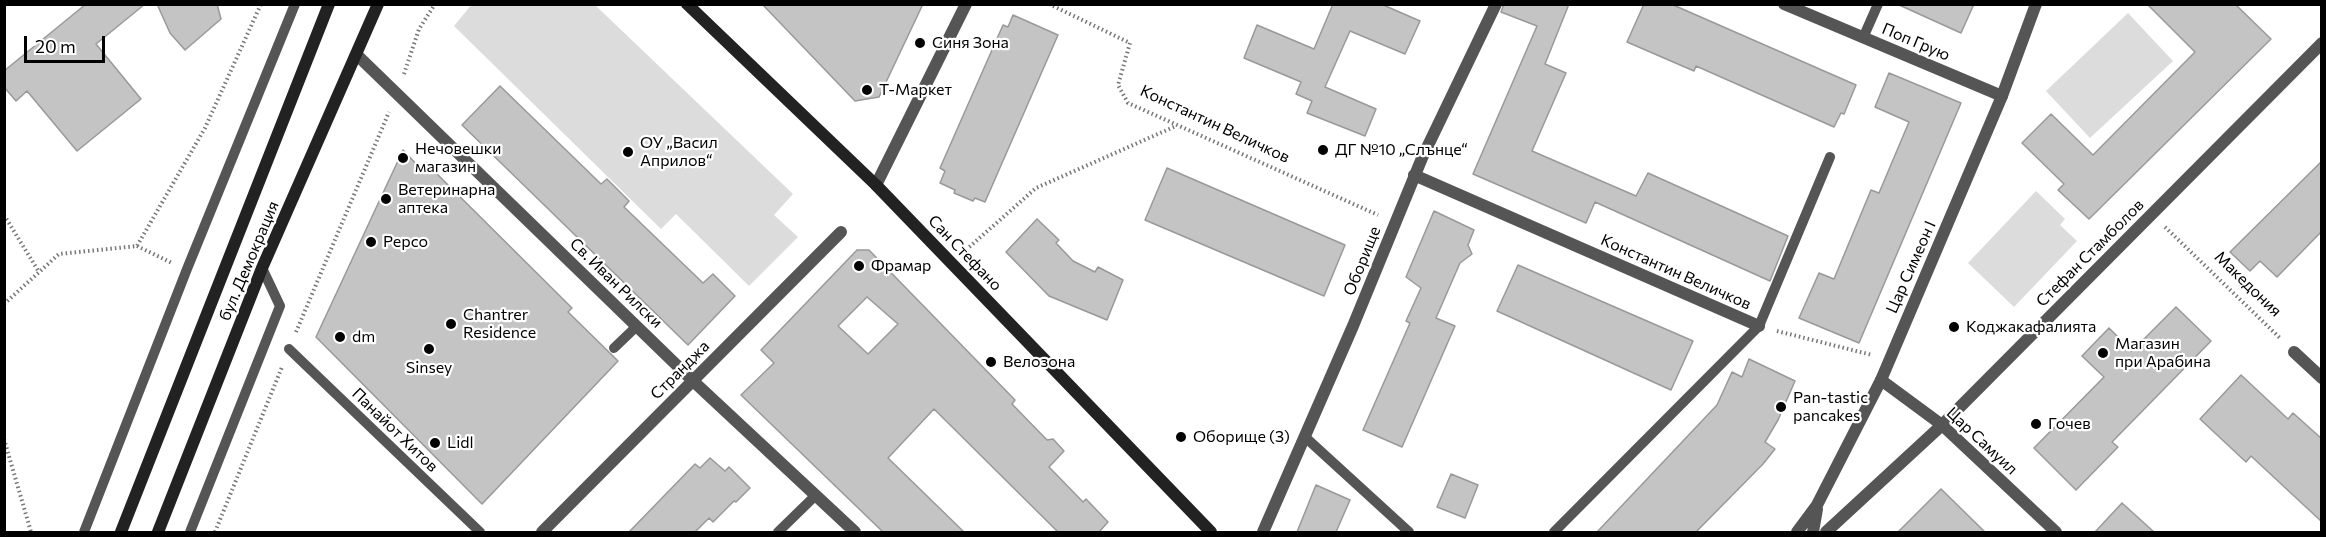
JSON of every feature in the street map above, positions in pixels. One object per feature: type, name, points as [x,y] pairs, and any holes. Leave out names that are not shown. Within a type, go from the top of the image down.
[{"type":"main road","name":"бул. Демокрация","points":[[121,532],[329,4]]},
{"type":"main road","name":"бул. Демокрация","points":[[158,532],[262,268],[378,4]]},
{"type":"main road","name":"Сан Стефано","points":[[687,4],[876,185],[1211,532]]},
{"type":"street","points":[[876,185],[966,4]]},
{"type":"street","name":"Оборище","points":[[1263,532],[1396,223],[1414,175],[1496,4]]},
{"type":"street","name":"Поп Грую","points":[[1784,4],[2002,96]]},
{"type":"street","name":"Цар Симеон I","points":[[1797,532],[1817,505],[1881,380],[2002,96],[2036,4]]},
{"type":"street","name":"Стефан Стамболов","points":[[1826,532],[1942,424],[2322,43]]},
{"type":"street","name":"Св. Иван Рилски","points":[[357,55],[692,380],[855,532]]},
{"type":"street","name":"Константин Величков","points":[[1414,175],[1759,326]]},
{"type":"street","name":"Странджа","points":[[543,532],[841,232]]},
{"type":"street","points":[[2294,352],[2322,378]]},
{"type":"street","name":"Цар Самуил","points":[[1881,380],[1942,424],[2056,532]]},
{"type":"street","points":[[1813,532],[1817,505]]},
{"type":"lane","points":[[84,532],[187,269],[295,4]]},
{"type":"lane","points":[[1863,38],[1878,4]]},
{"type":"lane","points":[[1554,532],[1759,326],[1830,157]]},
{"type":"lane","points":[[190,532],[280,306],[262,268]]},
{"type":"lane","points":[[614,348],[637,326]]},
{"type":"lane","name":"Панайот Хитов","points":[[289,349],[480,532]]},
{"type":"lane","points":[[1305,437],[1409,532]]},
{"type":"lane","points":[[778,532],[816,495]]},
{"type":"path","points":[[4,304],[59,254],[137,246],[205,128],[261,4]]},
{"type":"path","points":[[215,532],[397,93],[419,29],[435,4]]},
{"type":"path","name":"Константин Величков","points":[[1049,4],[1130,44],[1118,85],[1128,103],[1396,223]]},
{"type":"path","points":[[951,262],[1035,188],[1176,126]]},
{"type":"path","name":"Македония","points":[[2152,214],[2294,352]]},
{"type":"path","points":[[4,215],[39,272]]},
{"type":"path","points":[[1759,326],[1888,359]]},
{"type":"path","points":[[4,439],[31,532]]},
{"type":"shaded area","points":[[472,4],[595,5],[793,194],[774,215],[798,237],[749,286],[676,214],[661,229],[454,26]]},
{"type":"shaded area","points":[[2128,13],[2173,61],[2090,138],[2046,91]]},
{"type":"shaded area","points":[[2036,191],[2065,219],[2060,225],[2077,241],[2014,307],[1968,263]]},
{"type":"building","points":[[86,4],[145,4],[96,44],[141,99],[77,151],[27,91],[16,101],[4,87],[4,71]]},
{"type":"building","points":[[157,4],[217,4],[221,19],[185,50],[170,33]]},
{"type":"building","points":[[762,4],[923,4],[879,97],[855,101]]},
{"type":"building","points":[[1333,4],[1381,4],[1420,21],[1405,54],[1350,31],[1325,87],[1376,109],[1365,136],[1307,113],[1312,101],[1296,94],[1301,82],[1244,58],[1257,25],[1314,49]]},
{"type":"building","points":[[1504,4],[1569,4],[1545,64],[1566,73],[1532,151],[1636,196],[1648,173],[1788,236],[1770,281],[1595,202],[1586,223],[1473,174],[1537,26],[1501,12]]},
{"type":"building","points":[[1644,4],[1671,4],[1856,85],[1844,114],[1841,113],[1834,127],[1696,66],[1694,71],[1627,42]]},
{"type":"building","points":[[1897,4],[1974,4],[1961,33]]},
{"type":"building","points":[[2147,4],[2235,4],[2271,39],[2089,219],[2058,190],[2064,184],[2022,143],[2051,114],[2093,155],[2195,52]]},
{"type":"building","points":[[1013,15],[1058,35],[985,202],[975,198],[973,201],[954,193],[955,190],[940,183],[945,171],[940,168],[1003,25],[1008,27]]},
{"type":"building","points":[[1889,73],[1961,103],[1859,343],[1799,318],[1819,273],[1834,279],[1871,190],[1879,193],[1909,122],[1875,107]]},
{"type":"building","points":[[500,86],[601,184],[607,179],[629,201],[624,207],[703,283],[713,274],[735,296],[688,345],[462,125]]},
{"type":"building","name":"Chantrer Residence","points":[[403,150],[421,169],[426,163],[572,308],[568,312],[618,361],[482,504],[316,337]]},
{"type":"building","points":[[2322,161],[2322,231],[2277,277],[2260,261],[2250,271],[2230,252]]},
{"type":"building","points":[[1167,168],[1345,245],[1324,296],[1145,220]]},
{"type":"building","points":[[1434,211],[1474,230],[1468,245],[1472,254],[1460,263],[1436,318],[1455,326],[1402,447],[1363,430],[1410,323],[1406,321],[1421,288],[1406,277]]},
{"type":"building","points":[[1037,219],[1059,240],[1056,243],[1073,261],[1095,272],[1098,267],[1123,280],[1107,320],[1049,296],[1006,252]]},
{"type":"building","points":[[857,250],[869,250],[1015,400],[1012,404],[1047,440],[1053,439],[1064,451],[1049,467],[1083,502],[1086,499],[1108,522],[1099,532],[1058,532],[934,409],[888,458],[964,532],[883,532],[741,395],[774,363],[761,350]],"holes":[[[867,297],[898,324],[868,354],[838,326]]]},
{"type":"building","points":[[1518,265],[1693,341],[1671,390],[1497,311]]},
{"type":"building","points":[[2176,307],[2211,341],[2112,442],[2118,447],[2076,490],[2034,448],[2104,377],[2082,356],[2109,328],[2132,351]]},
{"type":"building","points":[[1749,359],[1795,381],[1778,420],[1765,442],[1775,449],[1763,464],[1696,532],[1597,532],[1717,405],[1732,372],[1742,377]]},
{"type":"building","points":[[2241,375],[2288,419],[2293,413],[2322,439],[2322,522],[2251,456],[2246,462],[2200,419]]},
{"type":"building","points":[[710,458],[725,471],[729,467],[750,488],[736,502],[734,501],[713,522],[709,518],[695,532],[629,532],[695,464],[700,468]]},
{"type":"building","points":[[1451,474],[1478,485],[1465,518],[1437,507]]},
{"type":"building","points":[[1316,485],[1350,500],[1336,532],[1297,532]]},
{"type":"building","points":[[1941,489],[1985,532],[1898,532]]},
{"type":"building","points":[[2122,503],[2154,532],[2095,532]]},
{"type":"place","name":"Синя Зона","points":[[920,43]]},
{"type":"place","name":"Т-Маркет","points":[[867,90]]},
{"type":"place","name":"ДГ №10 „Слънце“","points":[[1323,150]]},
{"type":"place","name":"ОУ „Васил Априлов“","points":[[628,152]]},
{"type":"place","name":"Нечовешки магазин","points":[[403,158]]},
{"type":"place","name":"Ветеринарна аптека","points":[[386,199]]},
{"type":"place","name":"Pepco","points":[[371,242]]},
{"type":"place","name":"Фрамар","points":[[859,266]]},
{"type":"place","name":"Chantrer Residence","points":[[451,324]]},
{"type":"place","name":"Коджакафалията","points":[[1954,327]]},
{"type":"place","name":"dm","points":[[340,337]]},
{"type":"place","name":"Sinsey","points":[[429,349]]},
{"type":"place","name":"Магазин при Арабина","points":[[2103,353]]},
{"type":"place","name":"Велозона","points":[[991,362]]},
{"type":"place","name":"Pan-tastic pancakes","points":[[1781,407]]},
{"type":"place","name":"Гочев","points":[[2036,424]]},
{"type":"place","name":"Оборище (3)","points":[[1181,437]]},
{"type":"place","name":"Lidl","points":[[435,443]]}]
